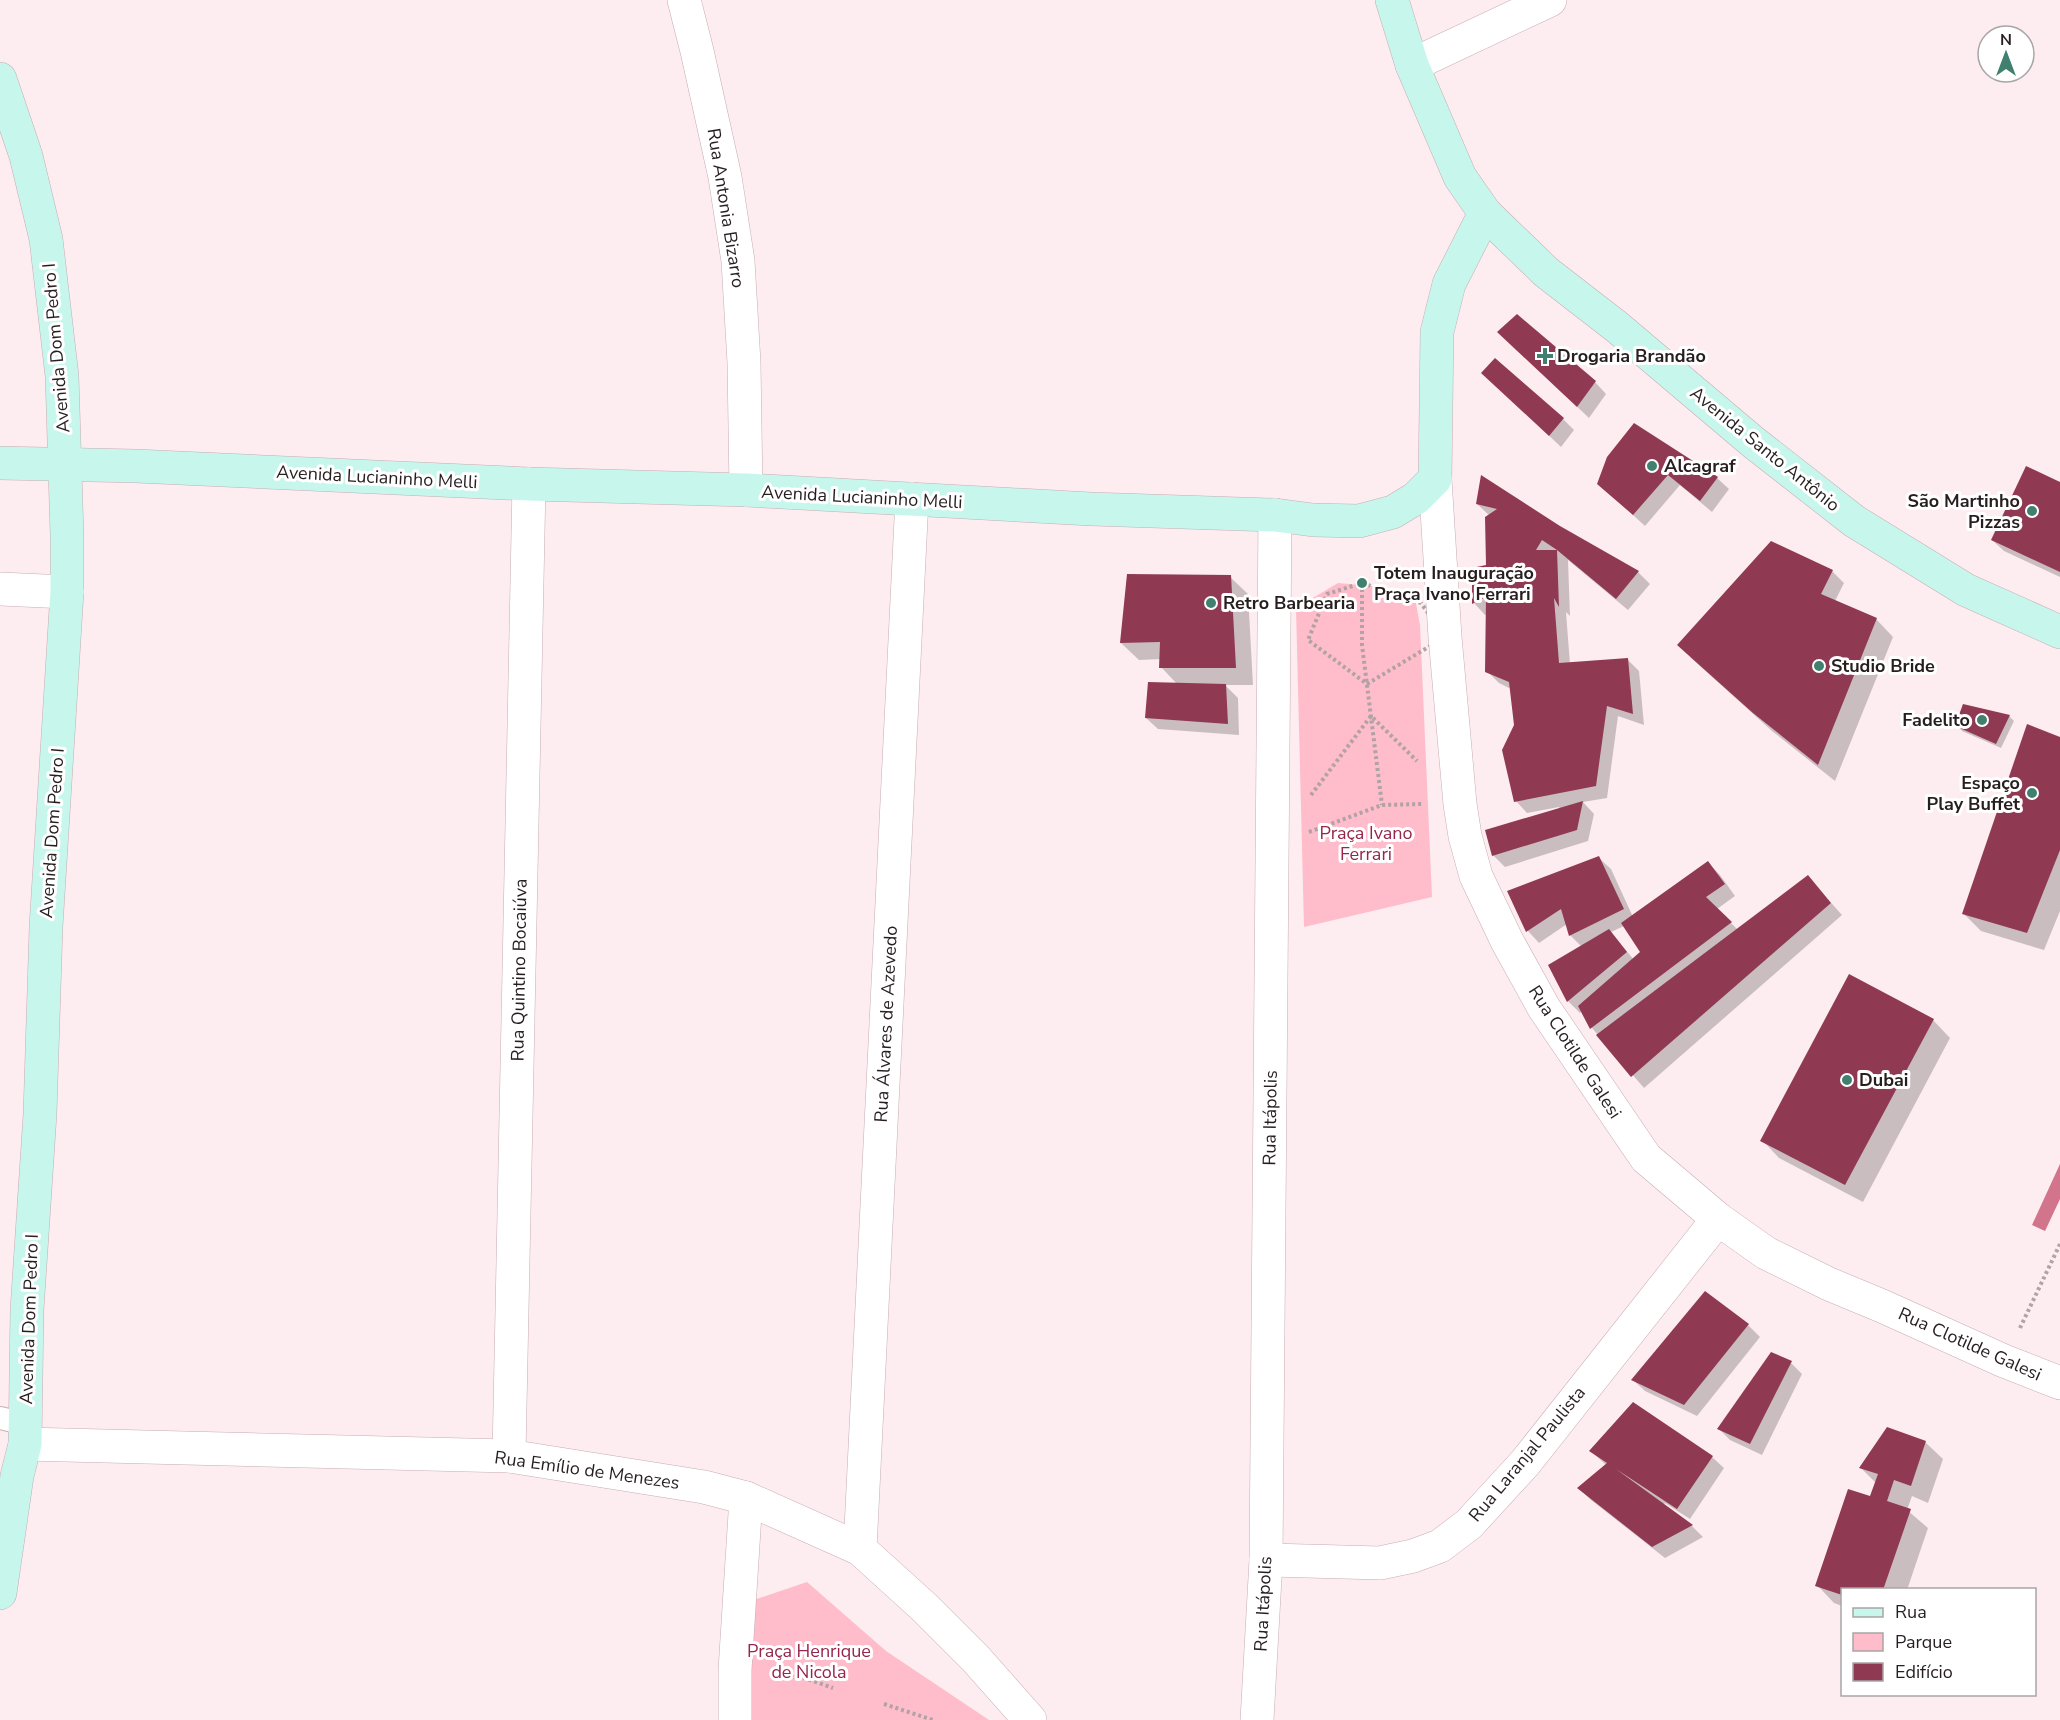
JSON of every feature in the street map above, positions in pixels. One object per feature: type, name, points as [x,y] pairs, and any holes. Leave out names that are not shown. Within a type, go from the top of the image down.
[{"type":"street","name":"Rua Antonia Bizarro","points":[[684,0],[725,177],[738,261],[744,363],[746,490]]},
{"type":"street","name":"Avenida Santo Antônio","points":[[1392,0],[1412,65],[1460,177],[1485,213],[1546,272],[1617,327],[1754,442],[1854,521],[1966,590],[2060,633]]},
{"type":"street","points":[[1412,65],[1550,0]]},
{"type":"street","name":"Avenida Dom Pedro I","points":[[0,79],[26,156],[46,239],[62,376],[66,464],[67,592],[46,927],[40,1114],[27,1311],[17,1428],[8,1484],[0,1593]]},
{"type":"street","points":[[1435,479],[1437,332],[1449,284],[1485,213]]},
{"type":"street","name":"Avenida Lucianinho Melli","points":[[0,463],[529,484],[746,490],[1359,521],[1393,512],[1416,498],[1435,479]]},
{"type":"street","name":"Rua Clotilde Galesi","points":[[1435,479],[1445,637],[1460,804],[1465,836],[1476,876],[1507,941],[1544,1008],[1646,1158],[1718,1219],[1766,1253],[1829,1284],[2004,1361],[2060,1383]]},
{"type":"street","name":"Rua Quintino Bocaiúva","points":[[509,1456],[529,484]]},
{"type":"street","name":"Rua Álvares de Azevedo","points":[[860,1548],[912,499]]},
{"type":"street","name":"Rua Itápolis","points":[[1257,1720],[1266,1560],[1275,515]]},
{"type":"street","points":[[0,589],[67,592]]},
{"type":"street","name":"Rua Laranjal Paulista","points":[[1266,1560],[1380,1563],[1413,1556],[1440,1546],[1469,1524],[1524,1462],[1718,1219]]},
{"type":"street","name":"Rua Emílio de Menezes","points":[[17,1428],[509,1456],[704,1487],[746,1498],[860,1548],[976,1659],[1030,1720]]},
{"type":"street","points":[[735,1720],[735,1670],[746,1498]]},
{"type":"path","points":[[1362,583],[1362,645],[1382,805]]},
{"type":"path","points":[[1362,583],[1421,603],[1445,637],[1367,684],[1308,640],[1327,594],[1362,583]]},
{"type":"path","points":[[1371,716],[1419,764]]},
{"type":"path","points":[[1308,799],[1371,716]]},
{"type":"path","points":[[1273,845],[1382,805],[1460,804]]},
{"type":"path","points":[[2004,1361],[2060,1244]]},
{"type":"path","points":[[735,1670],[805,1678],[833,1688]]},
{"type":"path","points":[[884,1704],[933,1720]]},
{"type":"green space","name":"Praça Ivano Ferrari","points":[[1338,583],[1373,586],[1415,598],[1420,625],[1432,897],[1304,927],[1296,608]]},
{"type":"green space","name":"Praça Henrique de Nicola","points":[[807,1582],[886,1651],[989,1720],[747,1720],[751,1601]]},
{"type":"shaded area","points":[[2060,1164],[2060,1199],[2045,1231],[2032,1225]]},
{"type":"building","name":"Drogaria Brandão","points":[[1517,314],[1596,381],[1577,407],[1497,332]]},
{"type":"building","points":[[1495,358],[1564,418],[1549,436],[1481,373]]},
{"type":"building","name":"Alcagraf","points":[[1634,423],[1718,477],[1700,501],[1668,475],[1633,515],[1597,484],[1607,457]]},
{"type":"building","name":"São Martinho Pizzas","points":[[2026,466],[2060,482],[2060,572],[1991,540]]},
{"type":"building","points":[[1481,475],[1560,526],[1639,571],[1616,599],[1557,550],[1559,607],[1554,598],[1559,663],[1628,658],[1633,714],[1607,706],[1596,786],[1514,802],[1502,750],[1514,725],[1509,682],[1485,672],[1486,597],[1472,604],[1472,568],[1486,565],[1485,517],[1497,509],[1476,504]],"holes":[[[1542,540],[1557,550],[1536,550]]]},
{"type":"building","points":[[1771,541],[1833,570],[1821,594],[1877,618],[1818,765],[1753,713],[1677,645]]},
{"type":"building","points":[[1127,574],[1231,575],[1236,668],[1159,668],[1160,642],[1120,643]]},
{"type":"building","points":[[1148,682],[1226,684],[1228,724],[1145,718]]},
{"type":"building","name":"Fadelito","points":[[1963,704],[2010,715],[1996,744],[1955,726]]},
{"type":"building","name":"Espaço Play Buffet","points":[[2027,724],[2060,737],[2060,850],[2027,933],[1962,914]]},
{"type":"building","points":[[1583,801],[1577,830],[1492,856],[1485,830]]},
{"type":"building","points":[[1599,856],[1624,909],[1569,936],[1561,909],[1526,932],[1507,891]]},
{"type":"building","points":[[1708,861],[1725,884],[1706,897],[1732,922],[1590,1029],[1578,1006],[1640,952],[1621,923]]},
{"type":"building","points":[[1808,875],[1831,903],[1631,1077],[1596,1035]]},
{"type":"building","points":[[1609,929],[1627,952],[1567,1002],[1548,965]]},
{"type":"building","name":"Dubai","points":[[1849,974],[1934,1019],[1845,1185],[1760,1141]]},
{"type":"building","points":[[1705,1291],[1749,1324],[1684,1405],[1631,1380]]},
{"type":"building","points":[[1771,1352],[1792,1361],[1750,1444],[1717,1429]]},
{"type":"building","points":[[1633,1402],[1713,1456],[1677,1509],[1616,1469],[1693,1525],[1652,1547],[1577,1488],[1607,1463],[1589,1451]]},
{"type":"building","points":[[1887,1427],[1926,1441],[1911,1486],[1894,1480],[1887,1501],[1911,1509],[1884,1588],[1841,1588],[1841,1595],[1815,1586],[1848,1489],[1870,1496],[1878,1474],[1859,1468]]},
{"type":"place","name":"Drogaria Brandão","points":[[1545,356]]},
{"type":"place","name":"Alcagraf","points":[[1652,466]]},
{"type":"place","name":"São Martinho Pizzas","points":[[2032,511]]},
{"type":"place","name":"Totem Inauguração Praça Ivano Ferrari","points":[[1362,583]]},
{"type":"place","name":"Retro Barbearia","points":[[1211,603]]},
{"type":"place","name":"Studio Bride","points":[[1819,666]]},
{"type":"place","name":"Fadelito","points":[[1982,720]]},
{"type":"place","name":"Espaço Play Buffet","points":[[2032,793]]},
{"type":"place","name":"Dubai","points":[[1847,1080]]}]
